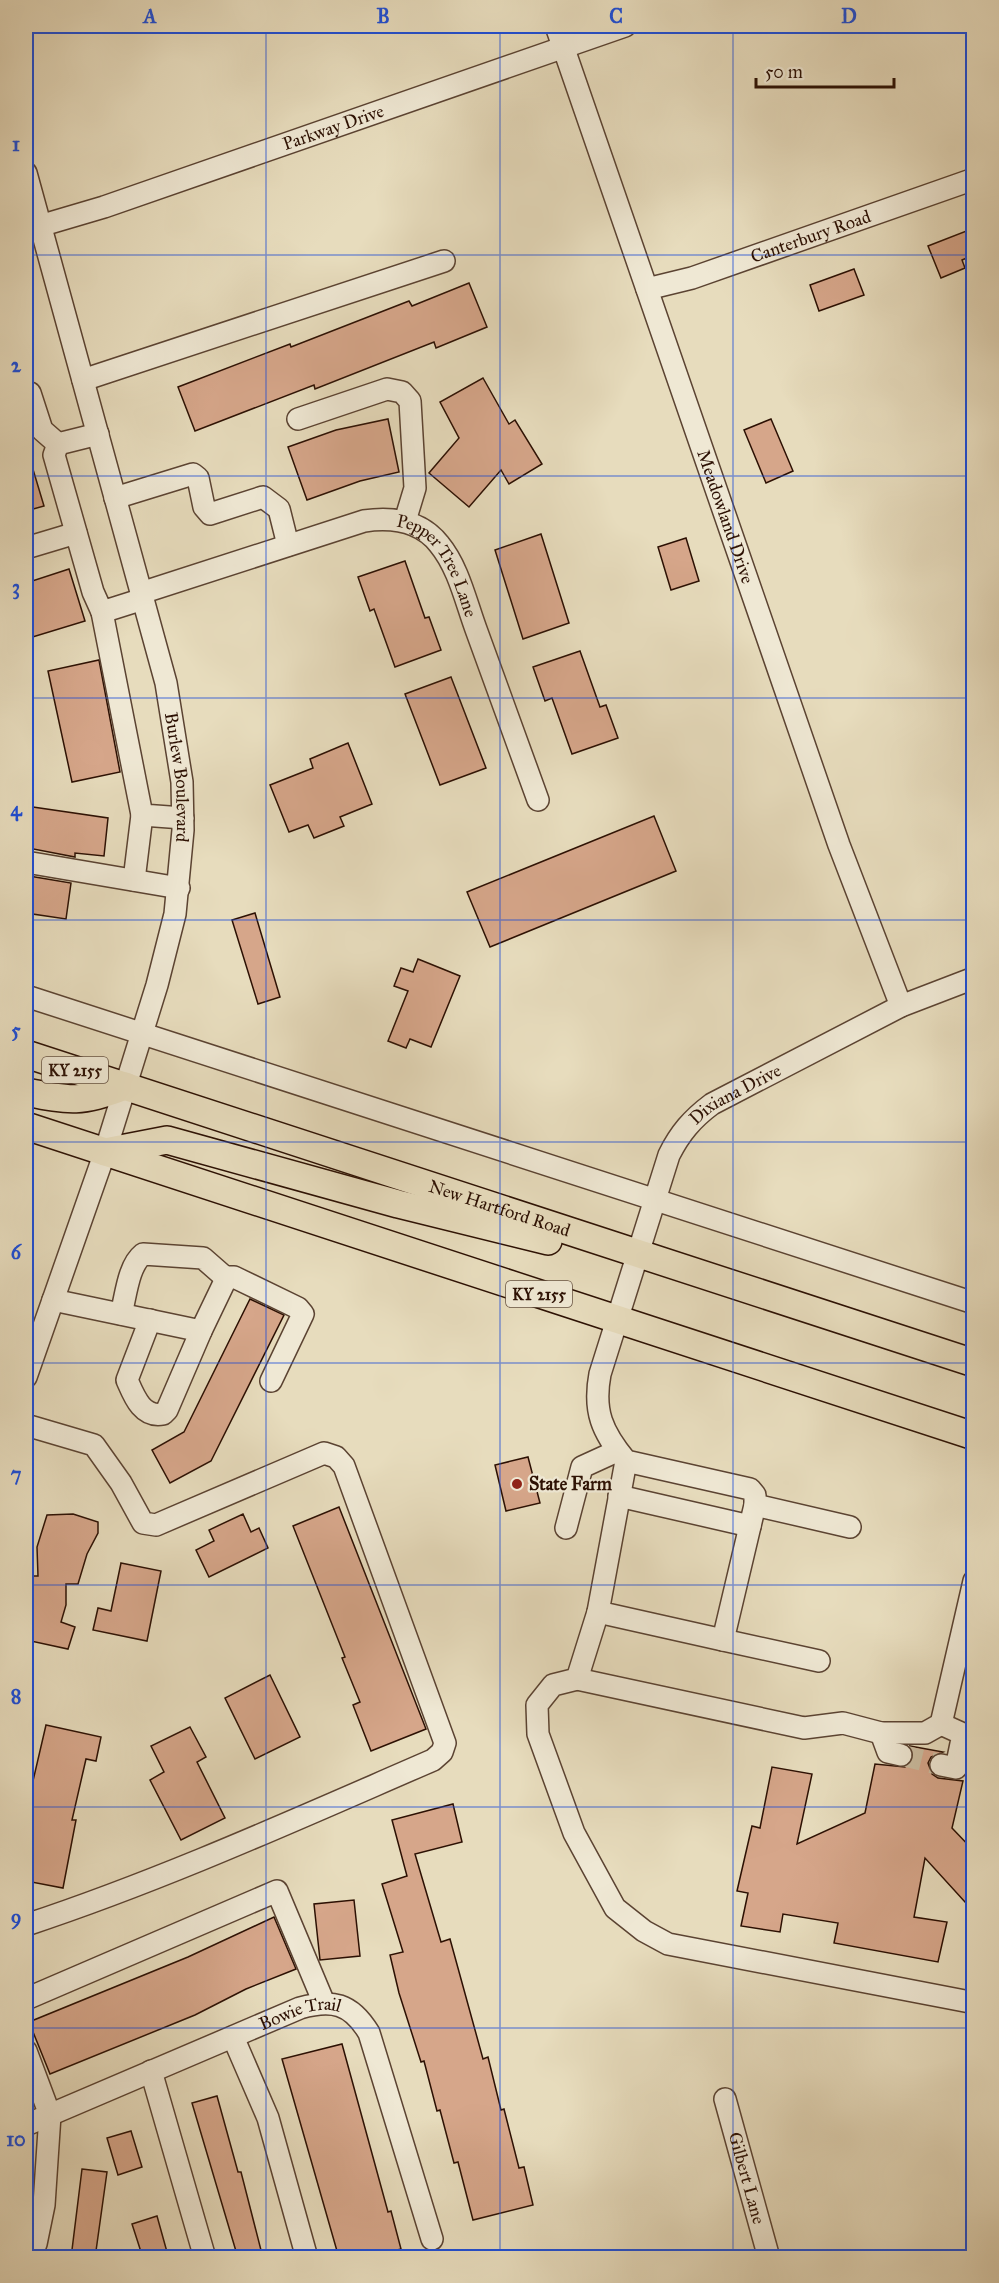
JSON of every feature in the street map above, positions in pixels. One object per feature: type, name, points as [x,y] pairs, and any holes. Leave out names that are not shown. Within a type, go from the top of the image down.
[{"type":"main road","name":"New Hartford Road","points":[[26,1053],[974,1363]]},
{"type":"main road","points":[[26,1092],[72,1101],[88,1099],[125,1086]]},
{"type":"main road","name":"KY 2155","points":[[26,1126],[974,1436]]},
{"type":"main road","points":[[105,1152],[167,1140],[477,1224],[561,1244],[638,1253]]},
{"type":"street","name":"Meadowland Drive","points":[[555,26],[839,845],[901,1006]]},
{"type":"street","name":"Parkway Drive","points":[[34,228],[104,207],[625,26]]},
{"type":"street","name":"Burlew Boulevard","points":[[26,173],[34,228],[83,380],[166,683],[176,732],[183,818],[175,914],[142,1034],[105,1152],[26,1377]]},
{"type":"street","name":"Canterbury Road","points":[[647,289],[692,278],[974,178]]},
{"type":"street","points":[[83,380],[444,261]]},
{"type":"street","points":[[298,419],[387,389],[402,393],[410,401],[415,488],[405,521]]},
{"type":"street","points":[[30,393],[42,430],[58,444]]},
{"type":"street","points":[[58,444],[98,434]]},
{"type":"street","points":[[58,444],[54,455],[93,592],[102,612],[142,815],[134,880]]},
{"type":"street","points":[[115,498],[193,474],[198,478],[204,507],[210,514],[263,497],[279,509],[288,545]]},
{"type":"street","name":"Pepper Tree Lane","points":[[102,612],[288,545],[364,521],[385,518],[405,521],[423,530],[439,543],[449,560],[538,800]]},
{"type":"street","points":[[26,548],[76,533]]},
{"type":"street","points":[[142,815],[183,818]]},
{"type":"street","points":[[26,862],[178,888]]},
{"type":"street","name":"Dixiana Drive","points":[[621,1456],[605,1432],[596,1399],[600,1374],[654,1199],[678,1136],[692,1119],[712,1104],[901,1006],[974,978]]},
{"type":"street","points":[[26,996],[974,1303]]},
{"type":"street","points":[[121,1314],[133,1268],[137,1259],[143,1254],[203,1258],[226,1279]]},
{"type":"street","points":[[226,1279],[234,1277],[298,1308],[303,1314],[271,1381]]},
{"type":"street","points":[[150,1320],[127,1380],[141,1407],[150,1414],[163,1414],[167,1410],[226,1279]]},
{"type":"street","points":[[53,1300],[201,1331]]},
{"type":"street","points":[[26,1425],[94,1445],[121,1483],[143,1523],[156,1525],[324,1453],[336,1458],[344,1466],[445,1743],[442,1752],[423,1765],[177,1870],[102,1900],[26,1925]]},
{"type":"street","points":[[577,1679],[598,1612],[620,1496],[621,1456]]},
{"type":"street","points":[[566,1528],[582,1467],[621,1456],[750,1489],[755,1495],[755,1504],[723,1640]]},
{"type":"street","points":[[620,1496],[750,1526]]},
{"type":"street","points":[[755,1504],[850,1527]]},
{"type":"street","points":[[970,2002],[668,1944],[644,1931],[615,1908],[573,1833],[538,1734],[537,1705],[554,1685],[577,1679],[804,1728],[843,1723],[881,1733],[925,1733],[941,1724],[974,1581]]},
{"type":"street","points":[[598,1612],[819,1661]]},
{"type":"street","points":[[941,1724],[963,1734],[956,1768],[941,1765]]},
{"type":"street","points":[[881,1733],[888,1752],[902,1755]]},
{"type":"street","points":[[26,1999],[277,1891],[324,2003]]},
{"type":"street","name":"Bowie Trail","points":[[26,2125],[300,2008],[324,2003],[336,2004],[351,2011],[362,2020],[369,2033],[432,2239]]},
{"type":"street","points":[[233,2037],[268,2118],[307,2258]]},
{"type":"street","points":[[26,2051],[50,2115],[44,2205],[36,2244],[26,2254]]},
{"type":"street","points":[[151,2072],[205,2258]]},
{"type":"street","name":"Gilbert Lane","points":[[725,2099],[769,2258]]},
{"type":"building","points":[[974,228],[974,255],[962,260],[965,268],[941,278],[928,246]]},
{"type":"building","points":[[854,269],[864,295],[819,311],[810,285]]},
{"type":"building","points":[[469,283],[487,327],[436,348],[434,342],[315,389],[314,385],[195,431],[178,387],[290,344],[291,347],[409,301],[412,306]]},
{"type":"building","points":[[483,378],[509,424],[515,420],[542,464],[509,484],[501,470],[469,507],[429,473],[459,438],[440,402]]},
{"type":"building","points":[[388,419],[399,472],[360,481],[307,500],[288,447],[336,430]]},
{"type":"building","points":[[771,419],[793,471],[766,483],[744,430]]},
{"type":"building","points":[[29,456],[44,506],[26,511],[26,457]]},
{"type":"building","points":[[541,534],[569,623],[523,639],[495,550]]},
{"type":"building","points":[[686,538],[699,581],[671,590],[658,547]]},
{"type":"building","points":[[405,561],[425,618],[429,617],[441,650],[395,667],[374,609],[370,611],[358,577]]},
{"type":"building","points":[[69,569],[85,621],[26,639],[26,583]]},
{"type":"building","points":[[580,651],[600,707],[606,705],[618,738],[572,754],[552,698],[545,701],[533,667]]},
{"type":"building","points":[[99,660],[120,772],[72,782],[48,671]]},
{"type":"building","points":[[451,677],[486,768],[440,785],[405,694]]},
{"type":"building","points":[[348,743],[372,804],[340,817],[344,826],[314,838],[308,825],[289,832],[270,785],[313,768],[310,759]]},
{"type":"building","points":[[26,806],[108,818],[104,856],[75,853],[75,857],[28,848]]},
{"type":"building","points":[[654,816],[676,871],[490,947],[467,892]]},
{"type":"building","points":[[29,876],[71,883],[66,919],[26,913]]},
{"type":"building","points":[[255,913],[280,997],[258,1004],[232,920]]},
{"type":"building","points":[[418,959],[460,976],[431,1047],[410,1039],[406,1048],[388,1041],[408,991],[394,986],[401,968],[413,972]]},
{"type":"building","points":[[250,1299],[284,1315],[211,1461],[170,1483],[152,1450],[184,1432]]},
{"type":"building","name":"State Farm","points":[[528,1457],[540,1503],[506,1511],[495,1465]]},
{"type":"building","points":[[339,1507],[426,1729],[371,1751],[353,1705],[360,1702],[342,1658],[345,1657],[293,1526]]},
{"type":"building","points":[[73,1514],[98,1522],[98,1533],[87,1554],[78,1584],[66,1584],[66,1605],[61,1622],[75,1627],[68,1649],[26,1640],[26,1576],[38,1576],[37,1547],[47,1515]]},
{"type":"building","points":[[243,1514],[251,1532],[259,1528],[268,1548],[209,1577],[196,1550],[214,1541],[209,1530]]},
{"type":"building","points":[[121,1563],[161,1571],[147,1641],[93,1630],[98,1608],[111,1611]]},
{"type":"building","points":[[270,1675],[300,1737],[255,1759],[225,1698]]},
{"type":"building","points":[[46,1725],[101,1737],[96,1761],[86,1759],[72,1820],[76,1820],[63,1888],[26,1881],[26,1811]]},
{"type":"building","points":[[190,1727],[206,1757],[197,1762],[225,1818],[181,1840],[150,1780],[164,1772],[151,1746]]},
{"type":"building","points":[[910,1746],[943,1752],[931,1757],[928,1763],[932,1774],[938,1778],[963,1781],[952,1828],[974,1851],[974,1894],[965,1902],[925,1858],[914,1917],[947,1922],[938,1962],[834,1943],[838,1923],[783,1914],[780,1932],[741,1926],[748,1893],[737,1891],[752,1826],[760,1828],[772,1767],[812,1774],[797,1844],[865,1813],[875,1764],[905,1767],[913,1757]]},
{"type":"building","points":[[453,1804],[462,1842],[415,1854],[441,1942],[450,1939],[483,2059],[488,2057],[501,2110],[504,2109],[519,2168],[524,2167],[533,2205],[473,2220],[458,2162],[454,2163],[440,2110],[437,2111],[424,2061],[421,2062],[399,1993],[390,1955],[403,1952],[382,1884],[407,1876],[392,1820]]},
{"type":"building","points":[[354,1900],[360,1956],[320,1960],[314,1904]]},
{"type":"building","points":[[274,1917],[296,1969],[246,1989],[195,2015],[50,2074],[29,2022],[188,1957]]},
{"type":"building","points":[[342,2044],[388,2212],[391,2211],[401,2249],[367,2258],[339,2258],[282,2059]]},
{"type":"building","points":[[217,2096],[238,2172],[241,2172],[263,2258],[238,2258],[192,2103]]},
{"type":"building","points":[[131,2131],[142,2167],[118,2175],[107,2138]]},
{"type":"building","points":[[82,2169],[107,2172],[95,2258],[71,2258]]},
{"type":"building","points":[[157,2216],[167,2252],[143,2258],[132,2224]]},
{"type":"tunnel","points":[[901,1755],[941,1765]]},
{"type":"place","name":"State Farm","points":[[517,1484]]}]
